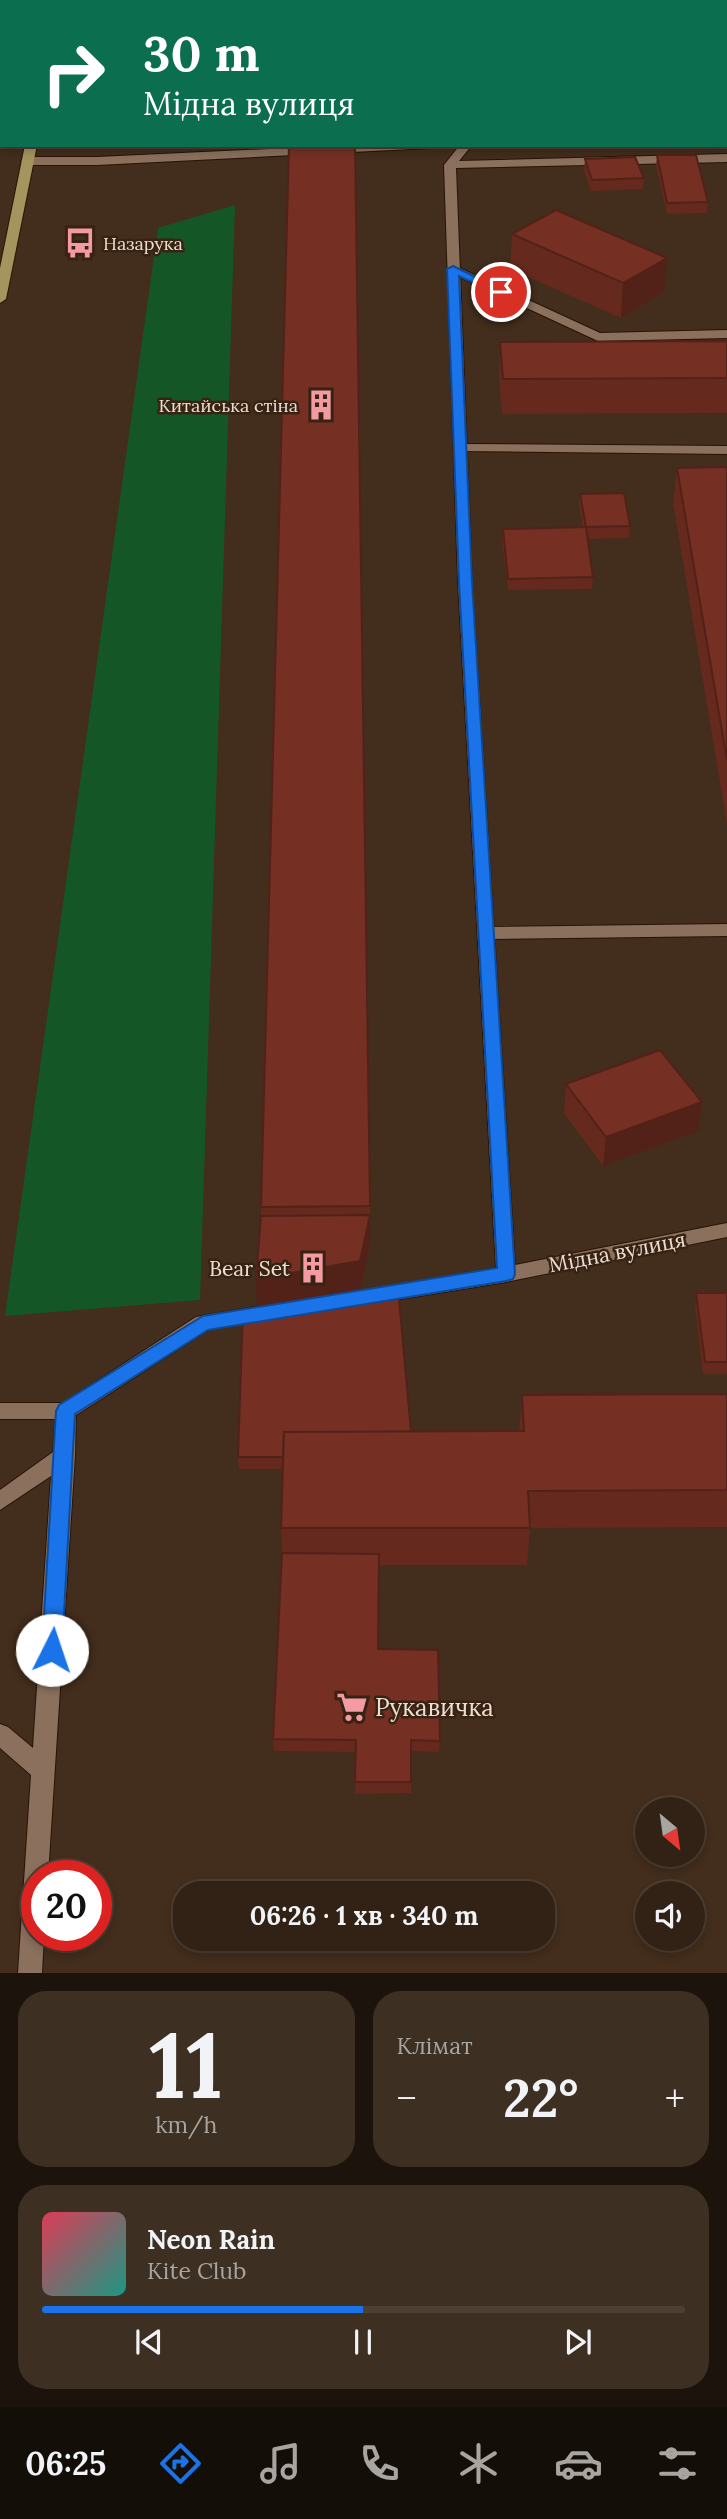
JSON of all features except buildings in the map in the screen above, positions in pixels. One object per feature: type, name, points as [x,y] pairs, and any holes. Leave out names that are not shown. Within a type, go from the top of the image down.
[{"type":"main road","points":[[0,299],[4,251],[30,147]]},
{"type":"street","points":[[27,161],[352,147]]},
{"type":"street","points":[[464,147],[450,165],[453,269],[462,448],[465,582],[506,1274]]},
{"type":"street","points":[[450,165],[727,158]]},
{"type":"street","points":[[453,269],[598,337],[727,334]]},
{"type":"street","points":[[462,448],[727,450]]},
{"type":"street","points":[[487,933],[727,930]]},
{"type":"street","name":"Мідна вулиця","points":[[355,1298],[506,1274],[727,1230]]},
{"type":"street","points":[[0,1411],[66,1411],[203,1323],[286,1310]]},
{"type":"street","points":[[30,1973],[66,1411]]},
{"type":"street","points":[[0,1501],[65,1455]]},
{"type":"street","points":[[0,1734],[44,1772]]},
{"type":"green space","points":[[235,205],[200,1300],[5,1316],[158,228]]},
{"type":"place","name":"Назарука","points":[[80,243]]},
{"type":"place","name":"Китайська стіна","points":[[321,405]]},
{"type":"place","name":"Bear Set","points":[[313,1268]]},
{"type":"place","name":"Рукавичка","points":[[352,1707]]},
{"type":"route","points":[[52,1650],[66,1411],[203,1323],[506,1274],[465,582],[462,448],[453,269],[501,292]]}]
